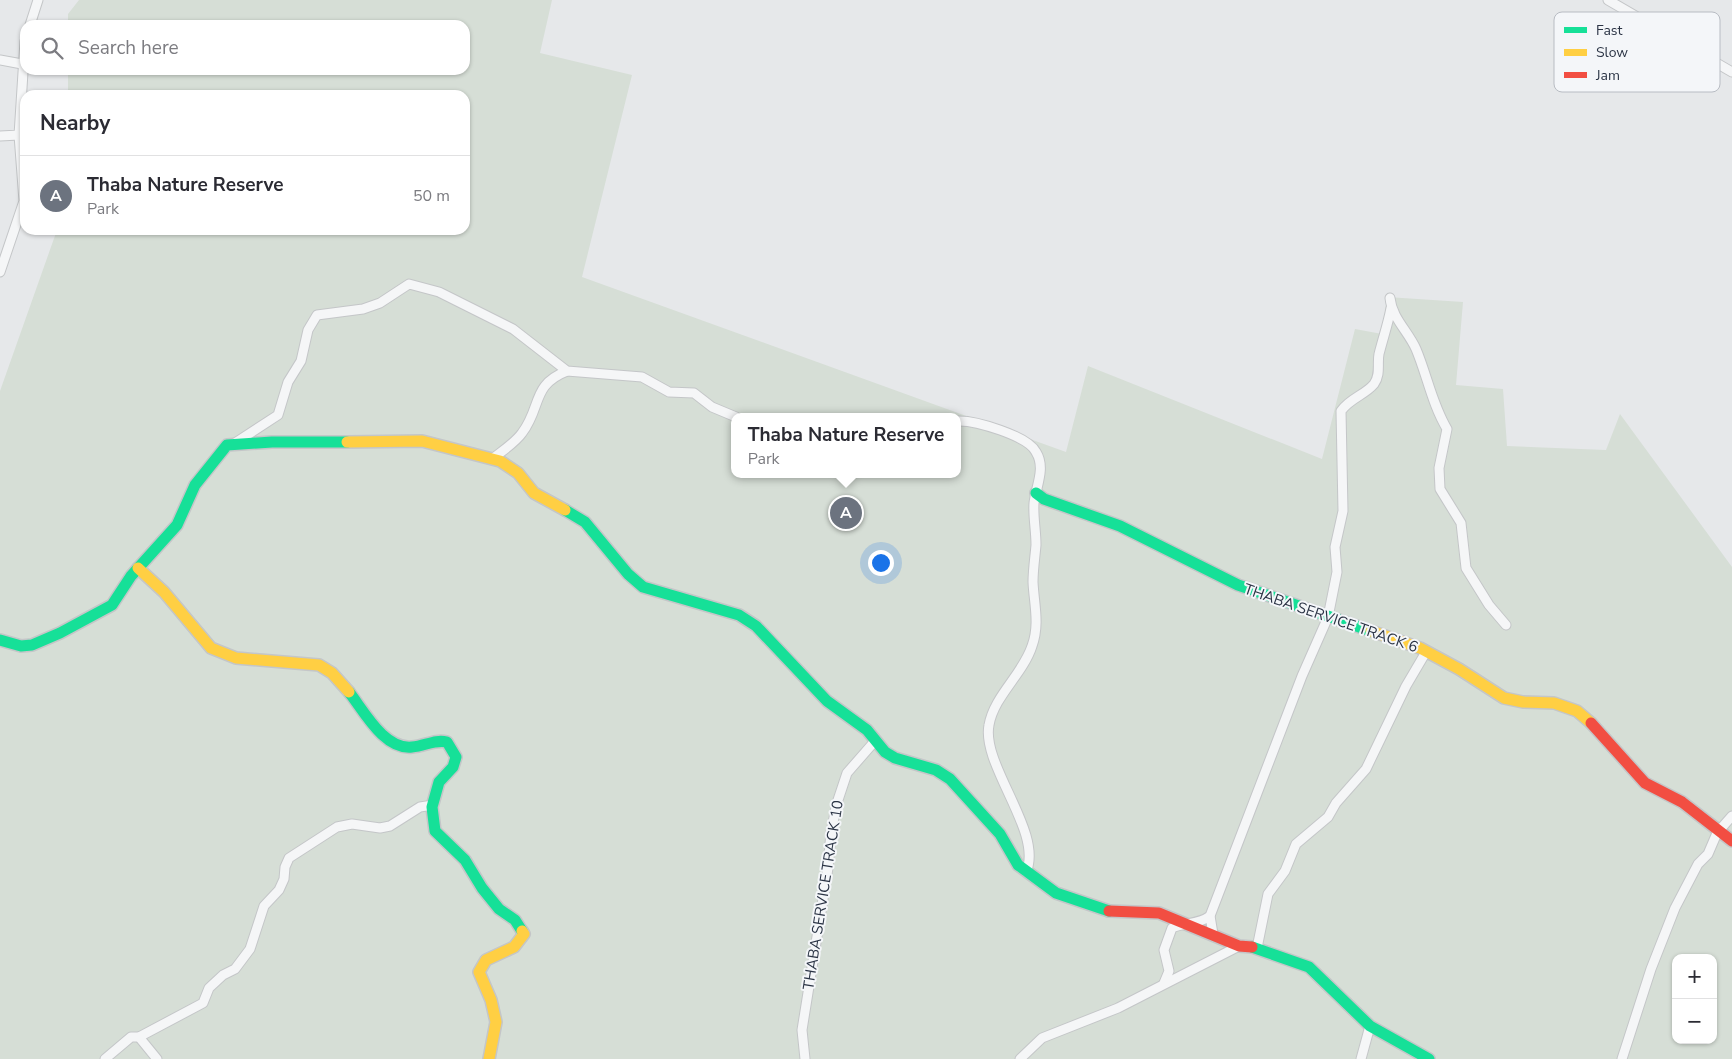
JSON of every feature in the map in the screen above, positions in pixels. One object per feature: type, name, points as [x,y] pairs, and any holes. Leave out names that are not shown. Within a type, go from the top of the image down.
[{"type":"street","points":[[32,20],[38,0]]},
{"type":"street","points":[[1608,0],[1629,12]]},
{"type":"street","points":[[0,60],[20,64]]},
{"type":"street","points":[[1720,65],[1732,72]]},
{"type":"street","points":[[21,90],[22,75]]},
{"type":"street","points":[[20,111],[20,152]]},
{"type":"street","points":[[0,136],[19,135]]},
{"type":"street","points":[[0,272],[20,214]]},
{"type":"street","points":[[235,443],[278,415],[288,382],[301,361],[308,330],[317,315],[363,309],[380,303],[407,285],[413,284],[439,292],[513,329],[567,372]]},
{"type":"street","points":[[1164,984],[1169,971],[1164,955],[1167,939],[1172,928],[1203,922],[1210,916],[1328,617],[1337,572],[1335,547],[1343,511],[1341,411],[1346,403],[1369,389],[1376,381],[1380,368],[1379,356],[1391,308],[1390,298]]},
{"type":"street","points":[[1391,308],[1416,348],[1440,417],[1447,429],[1438,468],[1440,489],[1461,523],[1466,568],[1489,605],[1506,625]]},
{"type":"street","points":[[492,458],[521,435],[529,422],[539,393],[546,384],[567,372],[642,377],[669,392],[694,393],[712,407],[731,415]]},
{"type":"street","points":[[961,421],[993,428],[1032,446],[1040,463],[1034,519],[1036,547],[1033,582],[1037,620],[1035,636],[1029,654],[994,712],[988,734],[992,750],[1020,818],[1029,847],[1029,861],[1026,872]]},
{"type":"street","points":[[0,640],[21,646],[32,645],[99,613],[114,603],[138,568],[177,526],[195,485],[227,445],[235,443],[422,441],[492,458],[518,473],[534,493],[585,522],[628,574],[643,587],[739,615],[756,626],[827,701],[867,730],[875,741],[895,758],[936,770],[950,779],[1000,834],[1018,865],[1056,893],[1099,909],[1113,912],[1159,913],[1239,946],[1257,948],[1309,967],[1370,1026],[1429,1059]]},
{"type":"street","name":"THABA SERVICE TRACK 6","points":[[1036,494],[1044,500],[1120,526],[1233,583],[1420,648],[1459,668],[1504,698],[1523,702],[1554,703],[1577,710],[1645,783],[1682,802],[1732,841]]},
{"type":"street","points":[[138,568],[150,578],[211,648],[219,653],[230,658],[260,662],[280,661],[321,665],[357,701],[377,727],[398,744],[406,747],[440,740],[447,742],[456,757],[454,766],[439,782],[432,814],[435,830],[464,860],[482,888],[499,908],[515,920],[524,934],[522,939],[504,954],[486,960],[480,972],[488,985],[496,1029],[489,1059]]},
{"type":"street","points":[[1257,948],[1268,894],[1285,871],[1296,844],[1328,817],[1336,804],[1366,769],[1406,686],[1426,652]]},
{"type":"street","name":"THABA SERVICE TRACK 10","points":[[806,1059],[802,1030],[828,868],[830,832],[847,773],[875,741]]},
{"type":"street","points":[[105,1059],[132,1038],[139,1037],[203,1003],[209,988],[223,975],[235,969],[250,949],[264,906],[279,890],[289,858],[337,827],[352,824],[380,828],[390,826],[420,807],[433,805]]},
{"type":"street","points":[[1622,1059],[1663,938],[1698,864],[1714,845],[1720,830],[1732,816]]},
{"type":"street","points":[[1210,916],[1213,934]]},
{"type":"street","points":[[1020,1059],[1042,1038],[1118,1008],[1239,946]]},
{"type":"street","points":[[1361,1059],[1370,1026]]},
{"type":"street","points":[[139,1037],[156,1059]]},
{"type":"shaded area","points":[[79,0],[552,0],[540,53],[632,75],[582,277],[958,413],[731,413],[731,478],[961,478],[961,414],[1066,452],[1088,366],[1322,459],[1355,329],[1382,334],[1387,297],[1463,302],[1456,385],[1503,389],[1507,446],[1606,450],[1620,414],[1732,567],[1732,1059],[0,1059],[0,391],[55,235],[470,235],[470,90],[68,90],[68,75],[470,75],[470,20],[68,20],[68,14]]},
{"type":"traffic: fast","points":[[0,640],[21,646],[32,645],[60,633],[112,605],[131,576],[177,525],[195,485],[227,445],[272,442],[347,442]]},
{"type":"traffic: fast","points":[[1036,493],[1044,499],[1120,526],[1238,585],[1371,631]]},
{"type":"traffic: fast","points":[[565,510],[585,522],[628,574],[643,587],[739,615],[756,626],[827,701],[867,730],[885,752],[895,758],[936,770],[950,779],[1000,834],[1018,865],[1056,893],[1109,911]]},
{"type":"traffic: fast","points":[[349,692],[368,719],[392,742],[412,747],[438,741],[447,742],[456,757],[453,767],[439,782],[432,807],[435,831],[465,860],[482,888],[499,909],[515,920],[522,931]]},
{"type":"traffic: fast","points":[[1252,947],[1309,967],[1370,1026],[1429,1059]]},
{"type":"traffic: slow","points":[[347,442],[422,441],[500,461],[518,473],[534,493],[565,510]]},
{"type":"traffic: slow","points":[[138,568],[164,592],[211,648],[236,658],[319,665],[332,673],[349,692]]},
{"type":"traffic: slow","points":[[1371,631],[1420,648],[1459,669],[1504,698],[1523,702],[1554,703],[1577,711],[1591,723]]},
{"type":"traffic: slow","points":[[489,1059],[496,1022],[491,1000],[479,972],[486,960],[514,947],[524,934],[522,931]]},
{"type":"traffic: jam","points":[[1591,723],[1645,783],[1682,802],[1732,841]]},
{"type":"traffic: jam","points":[[1109,911],[1159,913],[1239,946],[1252,947]]},
{"type":"place","name":"Thaba Nature Reserve","points":[[846,513]]}]
